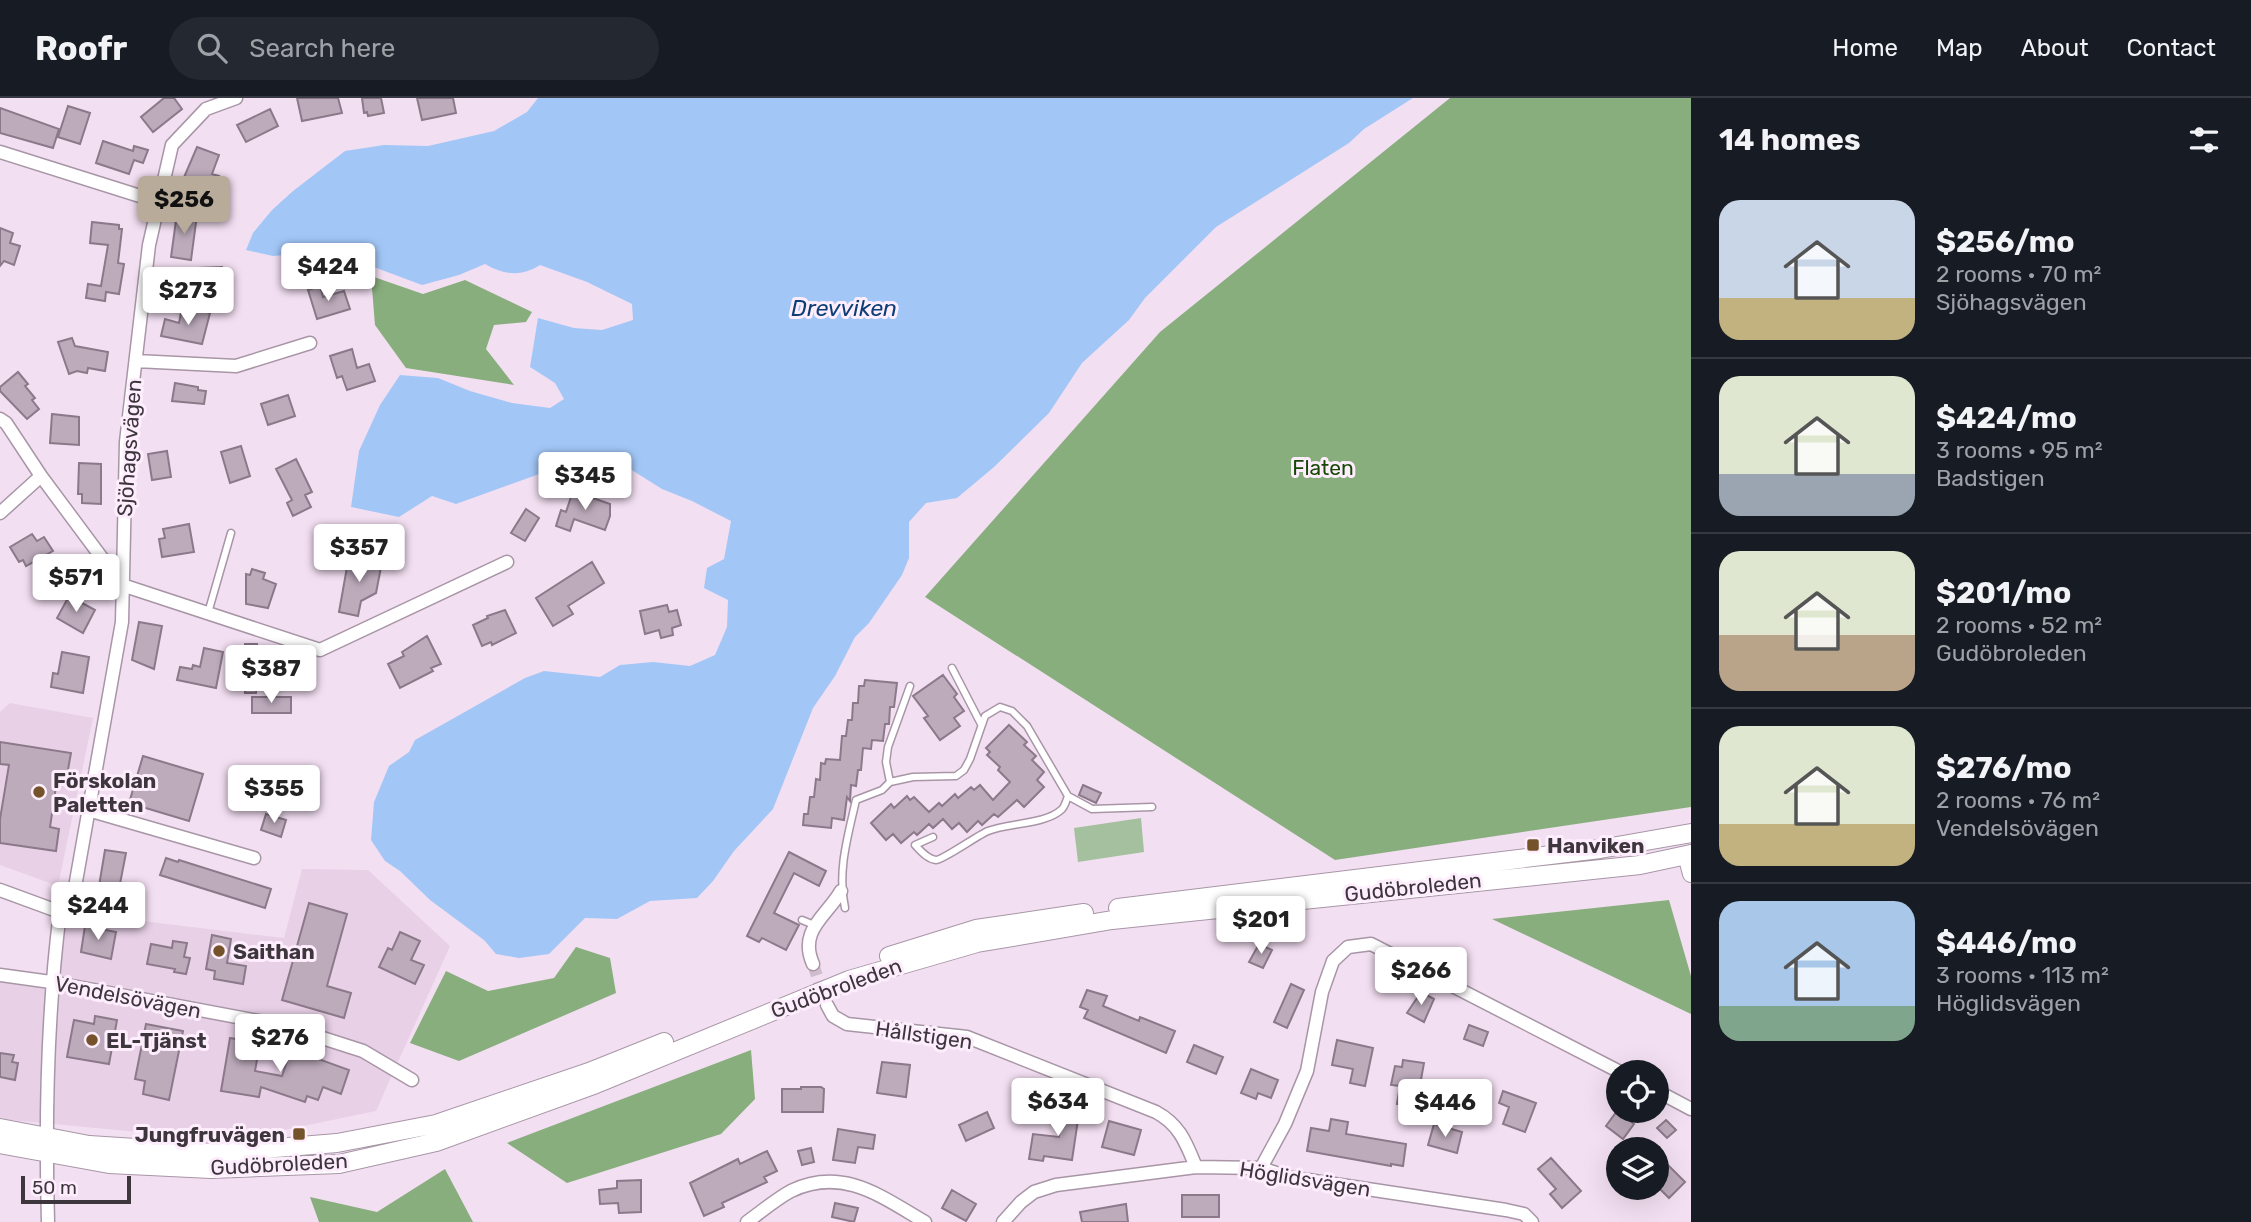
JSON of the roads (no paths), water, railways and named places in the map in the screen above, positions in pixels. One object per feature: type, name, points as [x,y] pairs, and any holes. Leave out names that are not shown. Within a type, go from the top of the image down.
[{"type":"main road","points":[[1687,834],[1689,854]]},
{"type":"main road","name":"Gudöbroleden","points":[[0,1144],[89,1145],[214,1153],[337,1143],[436,1124],[589,1072],[844,970],[976,929],[1195,897],[1600,849],[1687,834]]},
{"type":"main road","name":"Gudöbroleden","points":[[0,1128],[109,1164],[211,1169],[338,1164],[436,1142],[596,1084],[849,980],[977,943],[1112,920],[1640,864],[1689,854]]},
{"type":"street","name":"Sjöhagsvägen","points":[[60,912],[75,887],[122,622],[127,442],[149,245],[172,145],[206,109],[236,98]]},
{"type":"street","points":[[0,152],[159,202]]},
{"type":"street","points":[[136,361],[236,366],[310,344]]},
{"type":"street","points":[[0,419],[6,423],[41,476],[122,585],[320,650],[507,562]]},
{"type":"street","points":[[0,513],[41,476]]},
{"type":"street","points":[[89,810],[254,858]]},
{"type":"street","points":[[1689,854],[1691,874]]},
{"type":"street","points":[[0,890],[60,912],[51,982],[46,1145],[48,1222]]},
{"type":"street","points":[[813,964],[808,953],[808,922],[834,904],[841,891]]},
{"type":"street","points":[[1261,1168],[1285,1124],[1307,1071],[1322,992],[1333,961],[1348,947],[1371,944],[1606,1065]]},
{"type":"street","name":"Vendelsövägen","points":[[0,975],[285,1026],[363,1051],[412,1080]]},
{"type":"street","name":"Hållstigen","points":[[827,1005],[833,1016],[847,1024],[967,1037],[1156,1112],[1170,1119],[1182,1133],[1196,1167]]},
{"type":"street","points":[[1669,1097],[1691,1109]]},
{"type":"street","name":"Höglidsvägen","points":[[1003,1222],[1034,1192],[1056,1185],[1196,1167],[1261,1168],[1288,1177],[1506,1210],[1524,1214],[1532,1222]]},
{"type":"street","points":[[747,1222],[792,1191],[830,1180],[869,1189],[925,1222]]},
{"type":"lane","points":[[208,613],[231,533]]},
{"type":"lane","points":[[952,668],[981,724]]},
{"type":"lane","points":[[890,782],[886,762],[888,747],[910,686]]},
{"type":"lane","points":[[845,908],[841,891],[843,861],[856,800],[882,790],[890,782],[913,777],[956,776],[964,770],[970,759],[985,716],[1000,707],[1013,711],[1027,726],[1068,796],[1092,809],[1152,807]]},
{"type":"lane","points":[[933,836],[915,845],[927,857],[936,860],[988,831],[1052,816],[1063,809],[1068,796]]},
{"type":"water","name":"Drevviken","points":[[538,98],[1413,98],[1364,129],[1349,143],[1216,227],[1145,298],[1129,320],[1082,363],[1049,413],[994,467],[957,498],[926,503],[909,522],[909,558],[902,575],[869,623],[855,637],[835,676],[813,708],[773,809],[734,851],[697,898],[650,901],[617,919],[585,918],[549,954],[519,958],[496,954],[484,940],[430,900],[400,871],[385,861],[371,840],[374,802],[389,766],[409,752],[415,740],[525,678],[544,671],[600,677],[620,665],[653,662],[690,666],[715,655],[727,627],[728,600],[704,588],[707,568],[724,559],[731,521],[662,489],[627,467],[584,458],[456,504],[432,496],[399,517],[351,507],[359,451],[380,405],[400,375],[438,378],[512,403],[550,408],[564,399],[555,383],[530,367],[538,318],[574,328],[602,330],[633,320],[632,304],[587,282],[540,265],[512,273],[485,264],[459,275],[422,285],[331,251],[273,256],[246,250],[253,233],[272,210],[345,151],[384,145],[428,146],[494,131],[527,112]]},
{"type":"tunnel","points":[[813,964],[824,997]]},
{"type":"place","name":"Förskolan Paletten","points":[[39,792]]},
{"type":"place","name":"Hanviken","points":[[1533,845]]},
{"type":"place","name":"Saithan","points":[[219,951]]},
{"type":"place","name":"EL-Tjänst","points":[[92,1040]]},
{"type":"place","name":"Jungfruvägen","points":[[299,1134]]},
{"type":"park label","name":"Flaten","points":[[1323,467]]}]
